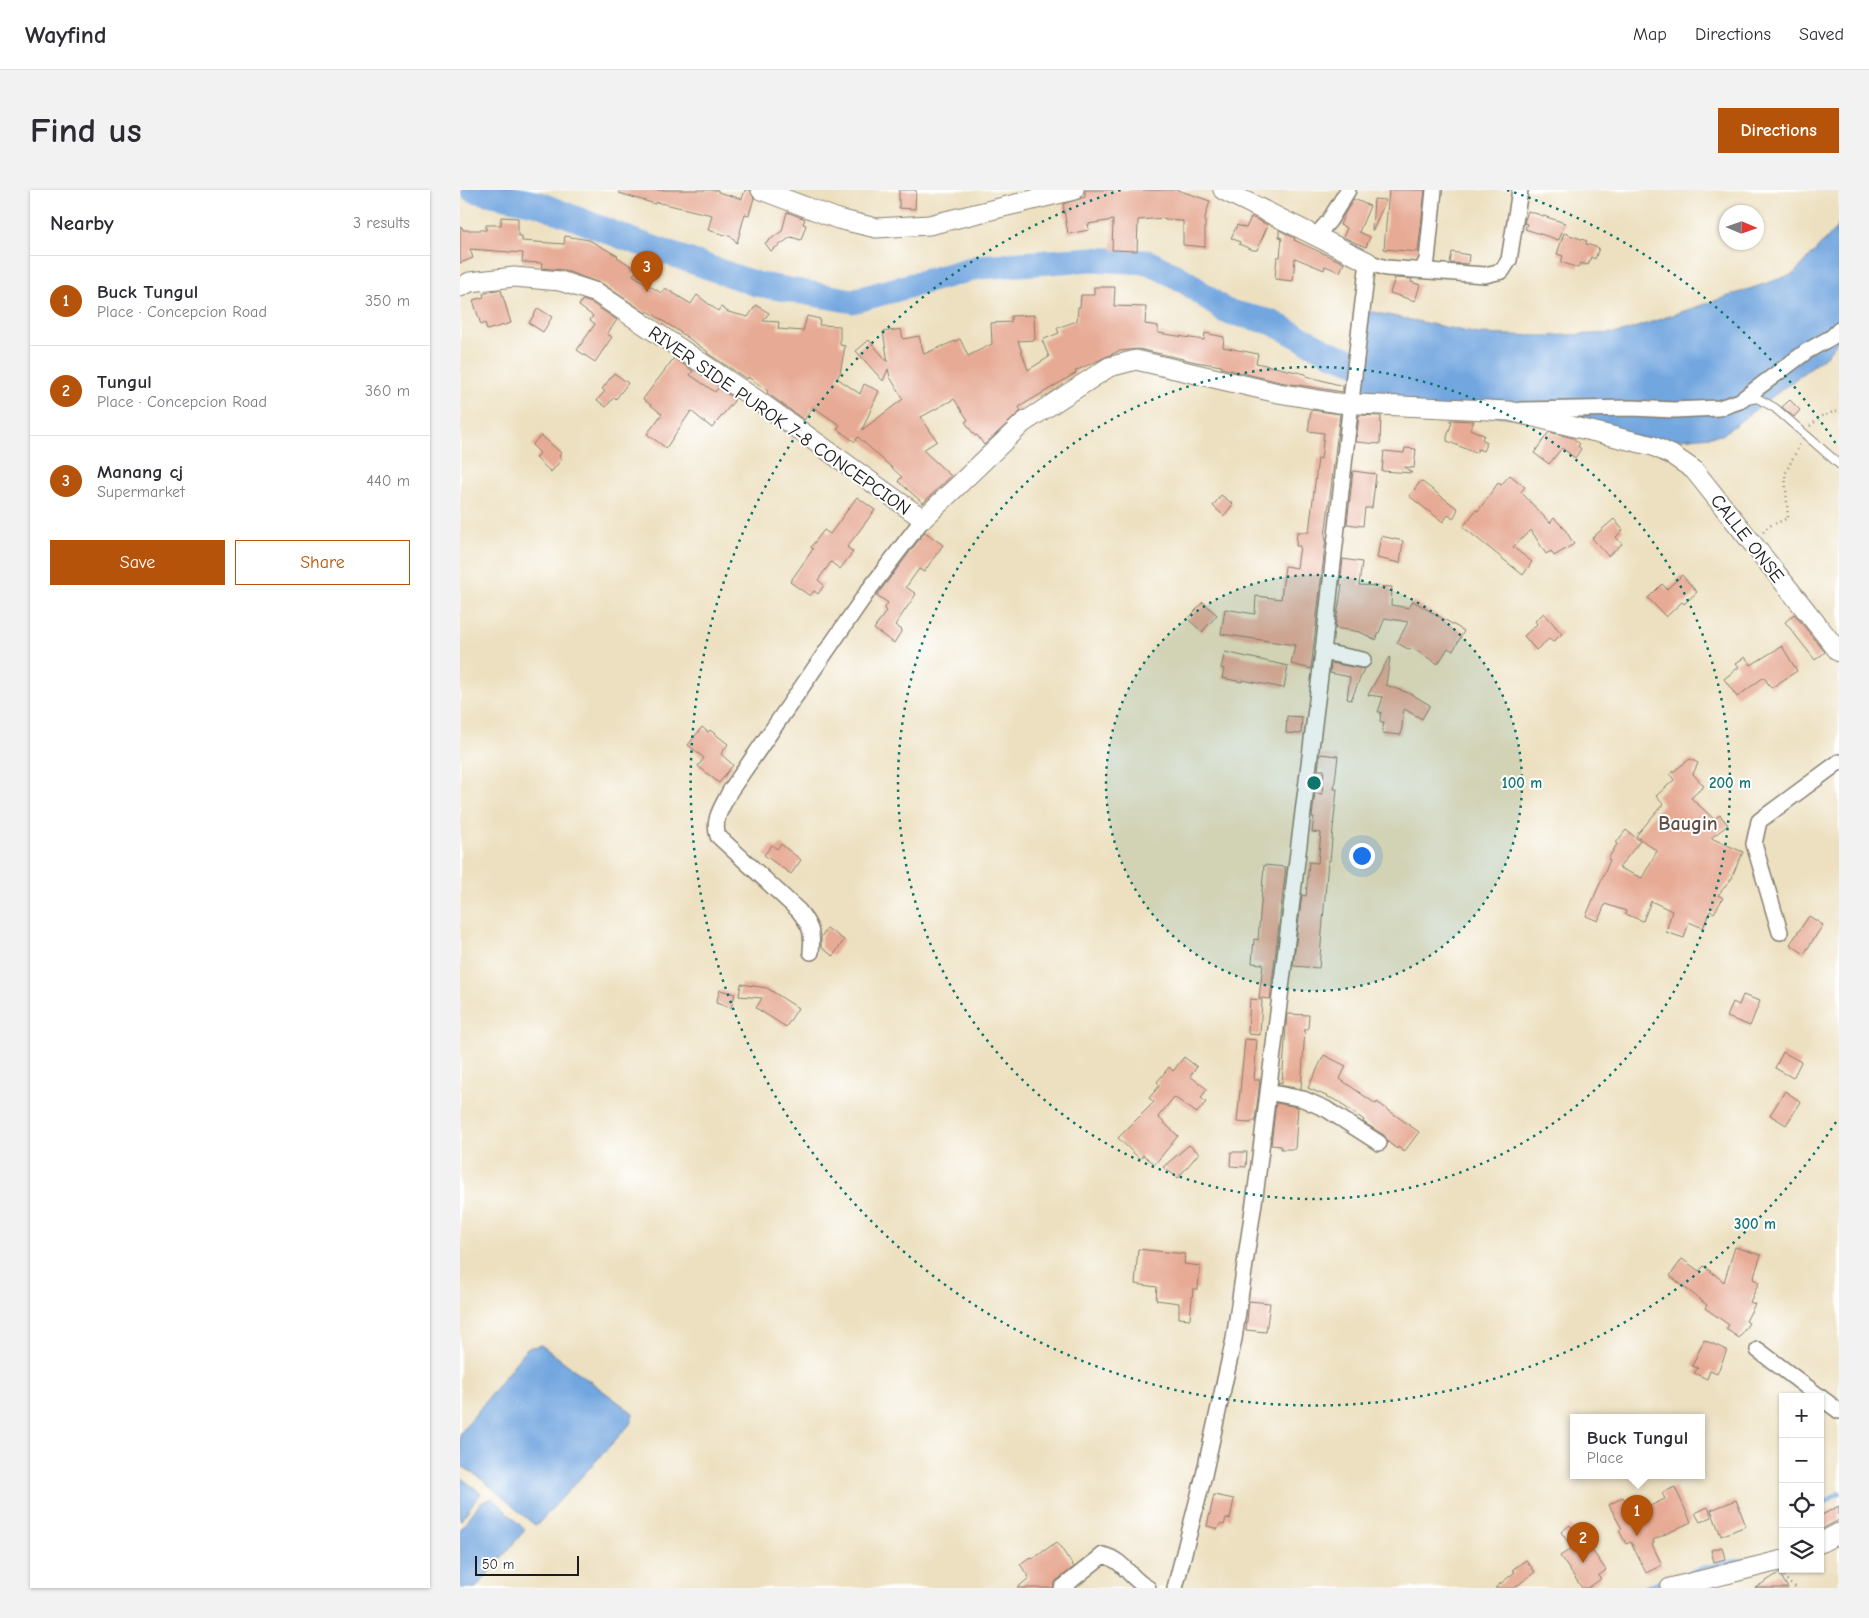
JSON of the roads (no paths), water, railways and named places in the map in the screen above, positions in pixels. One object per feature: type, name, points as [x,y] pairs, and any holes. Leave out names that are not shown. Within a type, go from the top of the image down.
[{"type":"street","points":[[761,190],[838,219],[876,228],[929,225],[1074,190]]},
{"type":"street","points":[[1223,190],[1315,237],[1368,262],[1386,268],[1484,276],[1502,271],[1509,260],[1520,190]]},
{"type":"street","points":[[1315,237],[1329,221],[1348,190]]},
{"type":"street","points":[[1422,270],[1427,260],[1434,190]]},
{"type":"street","points":[[1175,1588],[1204,1475],[1234,1339],[1268,1092],[1323,652],[1368,262]]},
{"type":"street","name":"RIVER SIDE PUROK 7-8 CONCEPCION","points":[[460,287],[470,282],[514,277],[560,281],[597,293],[760,402],[923,519],[1023,423],[1109,367],[1136,360],[1278,393],[1351,404],[1510,411]]},
{"type":"street","points":[[1510,411],[1553,408],[1674,410],[1718,408],[1740,401],[1807,351],[1832,337],[1839,330]]},
{"type":"street","name":"CALLE ONSE","points":[[1510,411],[1654,446],[1672,455],[1694,470],[1839,652]]},
{"type":"street","points":[[811,952],[813,938],[810,926],[799,911],[718,836],[715,828],[716,819],[730,791],[768,735],[868,592],[923,519]]},
{"type":"street","points":[[1323,652],[1363,660]]},
{"type":"street","points":[[1780,932],[1754,844],[1759,821],[1839,762]]},
{"type":"street","points":[[1268,1092],[1303,1099],[1326,1109],[1379,1143]]},
{"type":"street","points":[[1758,1350],[1815,1393]]},
{"type":"street","points":[[1824,1400],[1839,1411]]},
{"type":"street","points":[[1824,1541],[1839,1533]]},
{"type":"street","points":[[1062,1588],[1104,1555],[1114,1557],[1142,1585],[1148,1588]]},
{"type":"street","points":[[1670,1588],[1779,1561]]},
{"type":"lane","points":[[1740,401],[1757,398],[1775,408],[1839,464]]},
{"type":"water","points":[[1839,225],[1839,338],[1827,355],[1722,435],[1657,441],[1587,426],[1360,400],[1368,311],[1478,334],[1540,336],[1619,333],[1794,274]]},
{"type":"water","points":[[541,1345],[633,1413],[631,1423],[536,1526],[490,1486],[460,1465],[460,1434],[527,1348]]},
{"type":"water","points":[[460,1477],[481,1493],[460,1521]]},
{"type":"water","points":[[493,1498],[525,1530],[476,1588],[460,1588],[460,1530],[480,1503]]},
{"type":"waterway","points":[[473,190],[539,204],[628,239],[756,284],[853,301],[979,267],[1091,259],[1148,262],[1185,281],[1225,311],[1271,322],[1330,353],[1380,371]]},
{"type":"waterway","points":[[1824,1503],[1839,1493]]},
{"type":"waterway","points":[[1643,1588],[1706,1567],[1754,1558]]},
{"type":"place","name":"Manang cj","points":[[647,292]]},
{"type":"place","name":"Buck Tungul","points":[[1637,1536]]},
{"type":"place","name":"Tungul","points":[[1583,1563]]},
{"type":"district","name":"Baugin","points":[[1688,823]]}]
